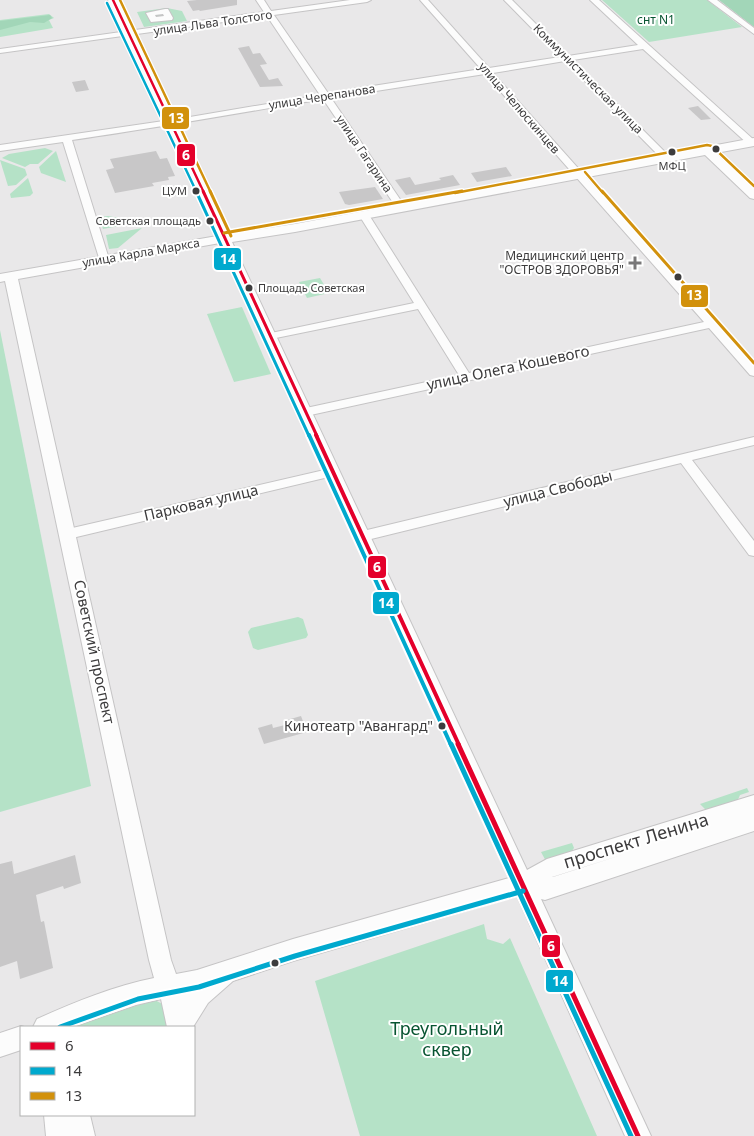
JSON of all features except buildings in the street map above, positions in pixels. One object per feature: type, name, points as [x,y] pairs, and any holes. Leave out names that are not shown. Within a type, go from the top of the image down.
[{"type":"main road","points":[[113,0],[271,336],[638,1136]]},
{"type":"main road","name":"улица Карла Маркса","points":[[6,278],[104,259],[580,176],[753,142]]},
{"type":"main road","points":[[708,151],[754,195]]},
{"type":"main road","name":"Советский проспект","points":[[6,278],[68,534],[160,960],[169,986],[179,1026]]},
{"type":"main road","name":"проспект Ленина","points":[[522,886],[547,869],[754,804]]},
{"type":"main road","name":"проспект Ленина","points":[[55,1024],[136,993],[196,981],[489,893],[522,886],[545,890],[754,822]]},
{"type":"main road","name":"проспект Ленина","points":[[180,1026],[200,995],[211,985],[239,967]]},
{"type":"main road","points":[[56,1116],[59,1136]]},
{"type":"main road","points":[[78,1116],[82,1136]]},
{"type":"street","name":"улица Гагарина","points":[[260,0],[401,208]]},
{"type":"street","name":"улица Льва Толстого","points":[[0,52],[367,0]]},
{"type":"street","name":"улица Челюскинцев","points":[[424,0],[754,372]]},
{"type":"street","name":"Коммунистическая улица","points":[[508,0],[667,159]]},
{"type":"street","points":[[594,0],[753,142]]},
{"type":"street","points":[[712,0],[754,32]]},
{"type":"street","name":"улица Черепанова","points":[[0,148],[66,137],[170,124],[228,112],[645,46]]},
{"type":"street","points":[[66,137],[104,259]]},
{"type":"street","points":[[364,215],[466,377]]},
{"type":"street","points":[[271,336],[421,305]]},
{"type":"street","name":"улица Олега Кошевого","points":[[306,412],[711,324]]},
{"type":"street","name":"улица Свободы","points":[[363,536],[754,441]]},
{"type":"street","points":[[684,458],[754,552]]},
{"type":"street","name":"Парковая улица","points":[[68,534],[333,472]]},
{"type":"green space","name":"снт N1","points":[[602,0],[707,0],[742,27],[649,42]]},
{"type":"green space","points":[[719,0],[754,0],[754,27]]},
{"type":"green space","points":[[167,8],[182,11],[187,21],[144,27],[137,12]]},
{"type":"green space","points":[[49,14],[54,18],[49,20],[53,28],[0,37],[0,20]]},
{"type":"green space","points":[[50,15],[52,18],[44,23],[30,22],[0,30],[0,21]]},
{"type":"green space","points":[[45,148],[53,151],[38,164],[30,164],[25,167],[2,158],[9,154]]},
{"type":"green space","points":[[56,151],[66,182],[41,173],[39,167]]},
{"type":"green space","points":[[0,160],[25,169],[27,175],[16,185],[8,186]]},
{"type":"green space","points":[[28,178],[33,193],[30,196],[11,198],[10,194]]},
{"type":"green space","points":[[108,216],[140,222],[103,229],[99,217]]},
{"type":"green space","points":[[142,228],[118,248],[109,249],[106,235]]},
{"type":"green space","points":[[320,278],[329,293],[307,298],[299,282]]},
{"type":"green space","points":[[242,307],[271,374],[234,382],[207,314]]},
{"type":"green space","points":[[0,330],[91,786],[0,812]]},
{"type":"green space","points":[[298,617],[303,619],[308,635],[306,638],[258,650],[253,648],[248,632],[251,628]]},
{"type":"green space","points":[[747,788],[749,792],[740,795],[736,804],[707,811],[700,804]]},
{"type":"green space","points":[[572,843],[574,848],[571,852],[547,863],[541,852]]},
{"type":"green space","name":"Треугольный сквер","points":[[484,924],[487,939],[503,944],[510,938],[597,1136],[360,1136],[315,981]]},
{"type":"green space","points":[[155,1000],[164,1005],[171,1016],[169,1026],[75,1026]]},
{"type":"transit line","name":"6","points":[[113,0],[240,269],[638,1136]]},
{"type":"transit line","name":"13","points":[[120,0],[231,236]]},
{"type":"transit line","name":"14","points":[[107,3],[234,272],[631,1136]]},
{"type":"transit line","name":"13","points":[[224,233],[511,183],[707,145],[712,146],[754,186]]},
{"type":"transit line","name":"13","points":[[585,172],[754,363]]},
{"type":"transit line","name":"14","points":[[63,1026],[138,999],[199,987],[295,956],[523,891]]},
{"type":"place","name":"МФЦ","points":[[672,152]]},
{"type":"place","name":"ЦУМ","points":[[196,191]]},
{"type":"place","name":"Советская площадь","points":[[210,221]]},
{"type":"place","name":"Медицинский центр \"ОСТРОВ ЗДОРОВЬЯ\"","points":[[635,263]]},
{"type":"place","name":"Площадь Советская","points":[[249,288]]},
{"type":"place","name":"Кинотеатр \"Авангард\"","points":[[442,726]]}]
